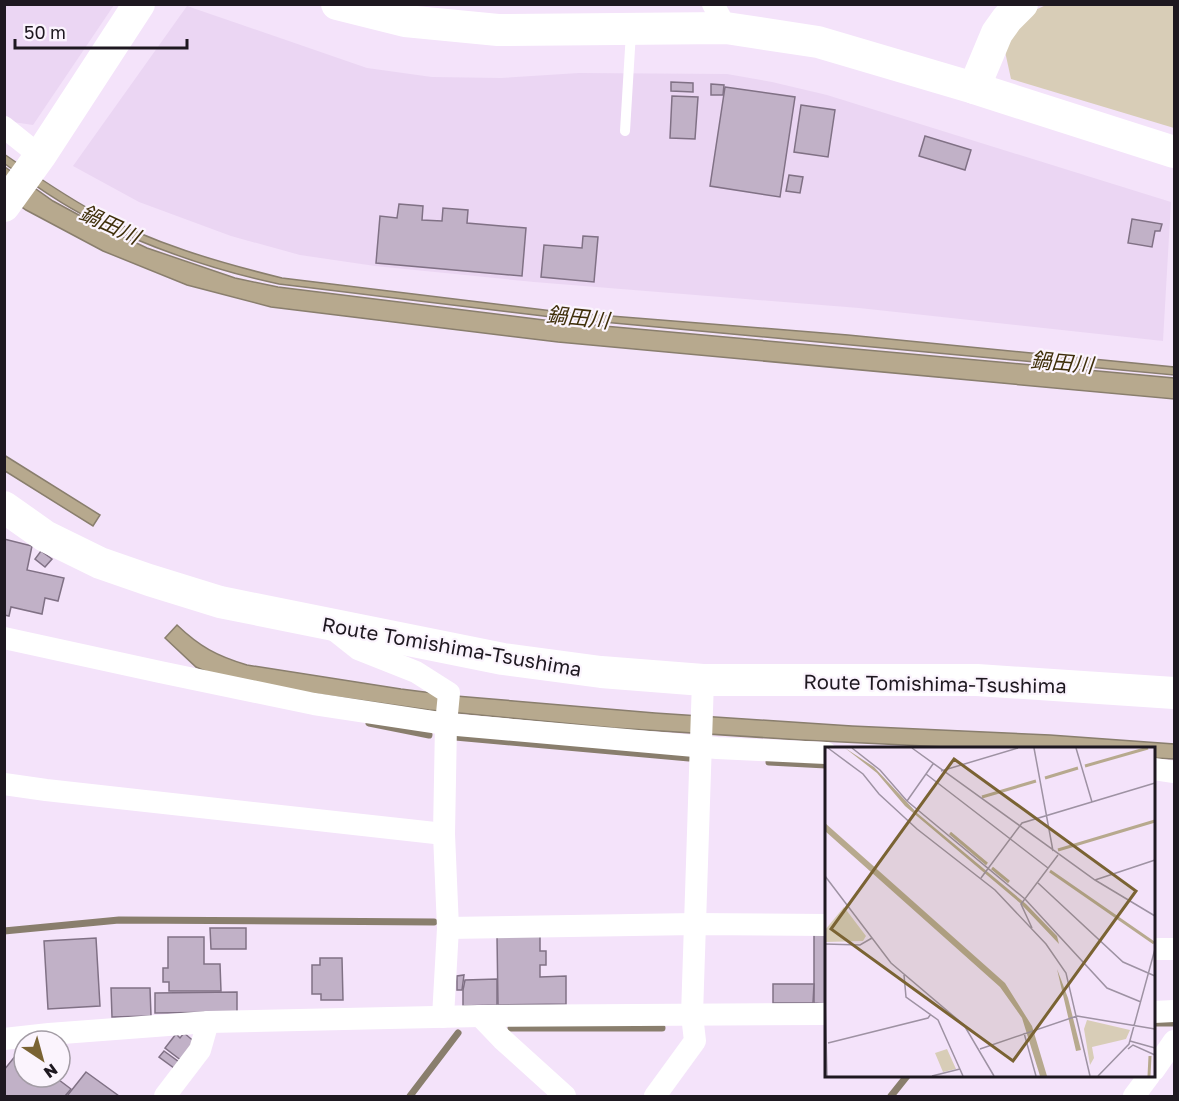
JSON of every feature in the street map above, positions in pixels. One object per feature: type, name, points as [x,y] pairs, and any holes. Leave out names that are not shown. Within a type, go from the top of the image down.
[{"type":"street","points":[[5,206],[139,4]]},
{"type":"street","points":[[337,4],[405,21],[498,30],[631,29],[719,16],[818,42],[974,88],[1174,152]]},
{"type":"street","points":[[974,88],[998,33],[1007,18],[1022,4]]},
{"type":"street","points":[[4,127],[37,160]]},
{"type":"street","name":"Route Tomishima-Tsushima","points":[[4,507],[45,536],[100,563],[220,602],[503,659],[601,672],[702,691],[977,680],[1174,693]]},
{"type":"street","points":[[328,625],[357,649],[416,672],[447,710],[444,834],[448,928],[443,1017]]},
{"type":"street","points":[[4,638],[314,704],[447,710],[717,748],[825,753]]},
{"type":"street","points":[[655,1096],[695,1041],[692,1015],[702,691]]},
{"type":"street","points":[[1155,769],[1174,772]]},
{"type":"street","points":[[4,784],[444,834]]},
{"type":"street","points":[[448,928],[695,924],[825,925]]},
{"type":"street","points":[[1155,949],[1174,949]]},
{"type":"street","points":[[1155,1011],[1174,1011]]},
{"type":"street","points":[[4,1039],[208,1023],[480,1016],[825,1014]]},
{"type":"street","points":[[480,1016],[502,1039],[566,1096]]},
{"type":"street","points":[[165,1096],[200,1050],[208,1023]]},
{"type":"street","points":[[1155,1069],[1174,1041]]},
{"type":"street","points":[[1134,1096],[1148,1077]]},
{"type":"lane","points":[[625,130],[631,29]]},
{"type":"shaded area","points":[[4,5],[114,5],[33,125],[13,122],[5,115]]},
{"type":"shaded area","points":[[1046,5],[1174,5],[1174,128],[1011,79],[1004,47],[1033,11]]},
{"type":"shaded area","points":[[187,6],[367,68],[432,77],[501,78],[579,73],[727,74],[772,82],[827,95],[1171,202],[1163,341],[859,308],[534,282],[375,266],[300,255],[231,236],[139,202],[73,166]]},
{"type":"water","name":"鍋田川","points":[[4,154],[81,204],[138,233],[209,258],[282,278],[561,312],[848,335],[1174,367],[1174,375],[560,318],[279,284],[206,265],[112,229],[56,199],[5,164]]},
{"type":"water","points":[[5,167],[53,201],[147,248],[235,278],[278,287],[560,322],[1174,378],[1174,399],[558,342],[271,307],[187,285],[103,251],[26,210],[5,195]]},
{"type":"water","points":[[4,455],[100,515],[93,526],[5,471]]},
{"type":"water","points":[[177,625],[209,650],[247,665],[456,696],[655,713],[1174,744],[1174,759],[1155,758],[1155,747],[945,747],[801,740],[614,728],[429,710],[252,685],[216,676],[196,667],[165,638]]},
{"type":"building","points":[[671,82],[693,83],[693,92],[671,91]]},
{"type":"building","points":[[711,84],[724,85],[723,95],[711,95]]},
{"type":"building","points":[[725,87],[795,97],[780,197],[710,186]]},
{"type":"building","points":[[672,96],[698,97],[695,139],[670,138]]},
{"type":"building","points":[[801,105],[835,110],[828,157],[794,152]]},
{"type":"building","points":[[925,136],[971,150],[965,170],[919,156]]},
{"type":"building","points":[[789,175],[803,177],[800,193],[786,191]]},
{"type":"building","points":[[399,204],[423,206],[422,220],[442,221],[443,208],[468,210],[467,223],[526,228],[522,276],[376,263],[380,216],[397,218]]},
{"type":"building","points":[[1132,219],[1162,224],[1160,231],[1155,231],[1152,247],[1128,243]]},
{"type":"building","points":[[583,236],[598,237],[594,282],[541,277],[544,245],[582,248]]},
{"type":"building","points":[[4,539],[32,546],[27,570],[64,578],[58,601],[45,598],[42,614],[11,607],[9,616],[4,615]]},
{"type":"building","points":[[41,551],[52,559],[45,567],[35,559]]},
{"type":"building","points":[[210,928],[246,928],[246,949],[211,949]]},
{"type":"building","points":[[814,934],[825,934],[825,1004],[814,1003]]},
{"type":"building","points":[[497,936],[540,936],[540,951],[546,951],[546,965],[540,965],[540,977],[566,976],[566,1004],[498,1005]]},
{"type":"building","points":[[168,937],[204,937],[204,964],[220,964],[221,991],[169,991],[169,982],[163,982],[163,968],[168,968]]},
{"type":"building","points":[[96,938],[100,1006],[48,1009],[44,941]]},
{"type":"building","points":[[320,958],[342,958],[343,1000],[321,1000],[321,994],[312,994],[312,965],[320,965]]},
{"type":"building","points":[[464,975],[462,990],[457,990],[457,976]]},
{"type":"building","points":[[497,979],[497,1005],[463,1006],[465,980]]},
{"type":"building","points":[[773,984],[814,984],[813,1003],[773,1003]]},
{"type":"building","points":[[111,988],[150,988],[151,1016],[112,1017]]},
{"type":"building","points":[[237,992],[237,1012],[155,1013],[155,993]]},
{"type":"building","points":[[184,1033],[196,1043],[182,1061],[165,1048],[176,1034],[180,1038]]},
{"type":"building","points":[[164,1051],[179,1062],[174,1068],[159,1057]]},
{"type":"building","points":[[12,1060],[12,1089],[71,1089],[65,1096],[4,1096],[4,1070]]},
{"type":"building","points":[[86,1072],[119,1096],[67,1096]]},
{"type":"waterway","points":[[369,723],[429,735]]},
{"type":"waterway","points":[[455,737],[689,758]]},
{"type":"waterway","points":[[769,762],[825,765]]},
{"type":"waterway","points":[[4,931],[119,920],[434,922]]},
{"type":"waterway","points":[[1155,1023],[1174,1023]]},
{"type":"waterway","points":[[511,1028],[662,1028]]},
{"type":"waterway","points":[[410,1096],[458,1033]]},
{"type":"waterway","points":[[891,1096],[906,1077]]}]
